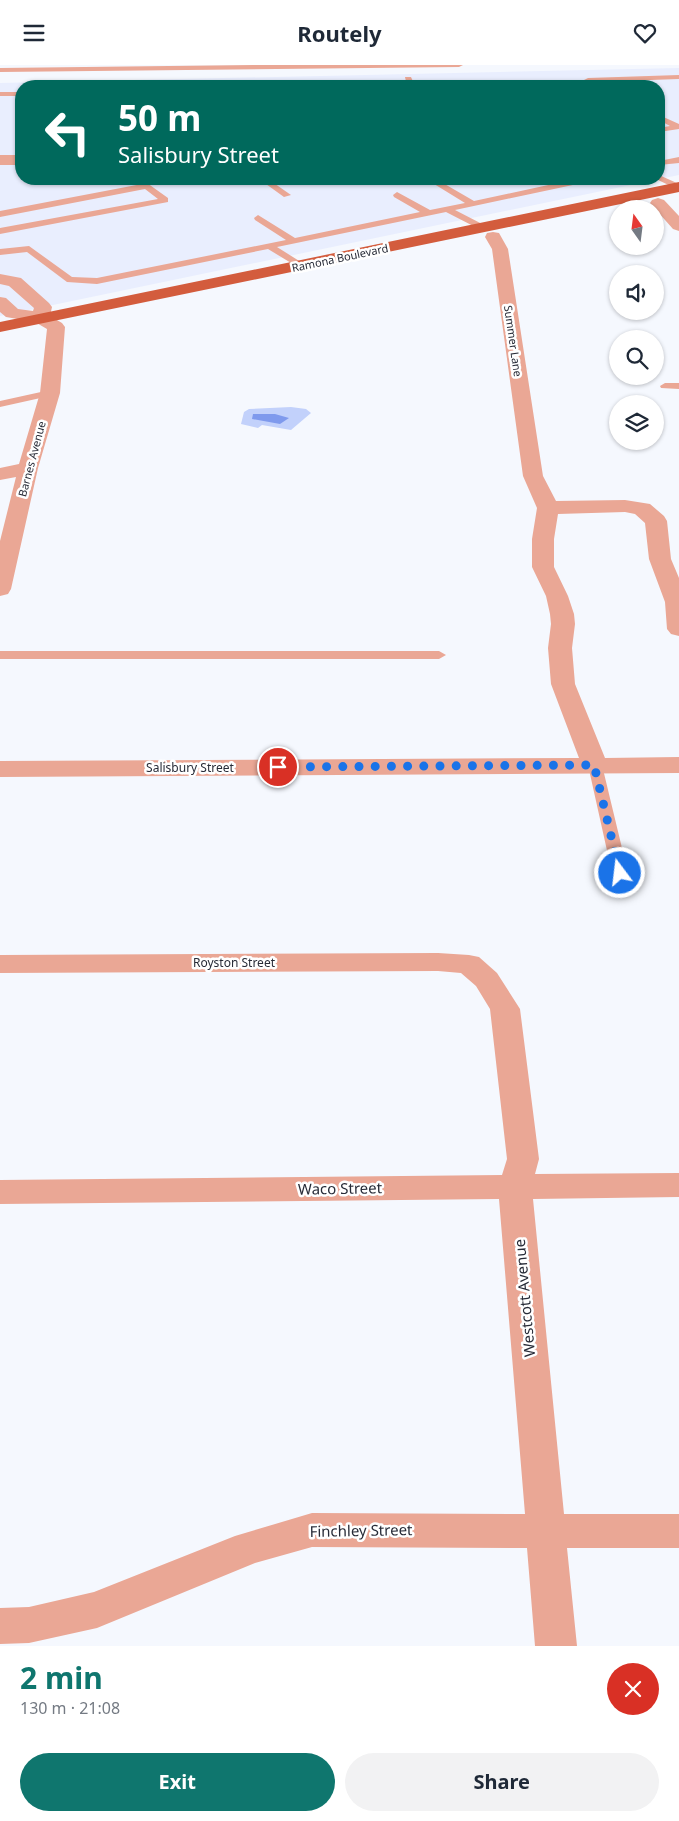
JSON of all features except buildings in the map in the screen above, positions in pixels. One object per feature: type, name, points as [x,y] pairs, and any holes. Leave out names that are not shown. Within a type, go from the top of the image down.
[{"type":"main road","name":"Ramona Boulevard","points":[[0,327],[48,323],[488,233],[679,187]]},
{"type":"main road","points":[[664,202],[679,198]]},
{"type":"main road","name":"Ramona Boulevard","points":[[0,339],[48,323],[301,266],[609,213]]},
{"type":"street","points":[[0,160],[15,160]]},
{"type":"street","points":[[664,210],[679,226]]},
{"type":"street","name":"Summer Lane","points":[[488,233],[500,249],[533,476],[548,509]]},
{"type":"street","points":[[0,279],[15,282],[43,307],[48,323]]},
{"type":"street","points":[[0,302],[12,313],[48,323]]},
{"type":"street","name":"Barnes Avenue","points":[[0,589],[28,468],[50,393],[48,323]]},
{"type":"street","points":[[0,475],[28,468]]},
{"type":"street","points":[[594,765],[563,684],[560,649],[563,624],[562,613],[557,596],[544,567],[543,539],[548,509],[625,506],[642,509],[656,521],[660,559],[676,602],[679,629]]},
{"type":"street","name":"Salisbury Street","points":[[0,769],[679,765]]},
{"type":"street","name":"Royston Street","points":[[0,964],[438,962],[469,964]]},
{"type":"street","name":"Westcott Avenue","points":[[469,964],[487,980],[504,1009],[522,1159],[514,1187],[556,1646]]},
{"type":"street","name":"Waco Street","points":[[0,1192],[679,1185]]},
{"type":"street","name":"Finchley Street","points":[[0,1626],[29,1625],[97,1610],[249,1548],[312,1530],[546,1529],[679,1531]]},
{"type":"lane","points":[[0,70],[459,65]]},
{"type":"lane","points":[[588,80],[679,77]]},
{"type":"lane","points":[[0,94],[15,94]]},
{"type":"lane","points":[[665,120],[678,127],[665,129]]},
{"type":"lane","points":[[665,162],[679,160]]},
{"type":"lane","points":[[665,180],[679,187]]},
{"type":"lane","points":[[273,185],[287,195]]},
{"type":"lane","points":[[440,185],[472,203]]},
{"type":"lane","points":[[0,253],[29,249],[70,280],[97,281],[558,185]]},
{"type":"lane","points":[[0,214],[148,186],[165,200],[0,231]]},
{"type":"lane","points":[[397,195],[429,213]]},
{"type":"lane","points":[[447,209],[488,233]]},
{"type":"lane","points":[[258,218],[294,241]]},
{"type":"lane","points":[[269,246],[301,266]]},
{"type":"lane","points":[[664,386],[679,386]]},
{"type":"lane","points":[[0,404],[50,393]]},
{"type":"lane","points":[[0,655],[439,655]]},
{"type":"lane","points":[[594,765],[620,873]]},
{"type":"shaded area","points":[[679,68],[679,175],[665,178],[665,80],[136,80]]},
{"type":"shaded area","points":[[0,83],[15,83],[15,185],[631,185],[0,316]]},
{"type":"shaded area","points":[[291,407],[306,409],[311,413],[291,430],[262,425],[258,428],[241,424],[244,412],[249,409]]},
{"type":"water","points":[[253,414],[275,414],[289,418],[280,424],[252,419]]},
{"type":"route","points":[[278,767],[594,765],[620,873]]}]
